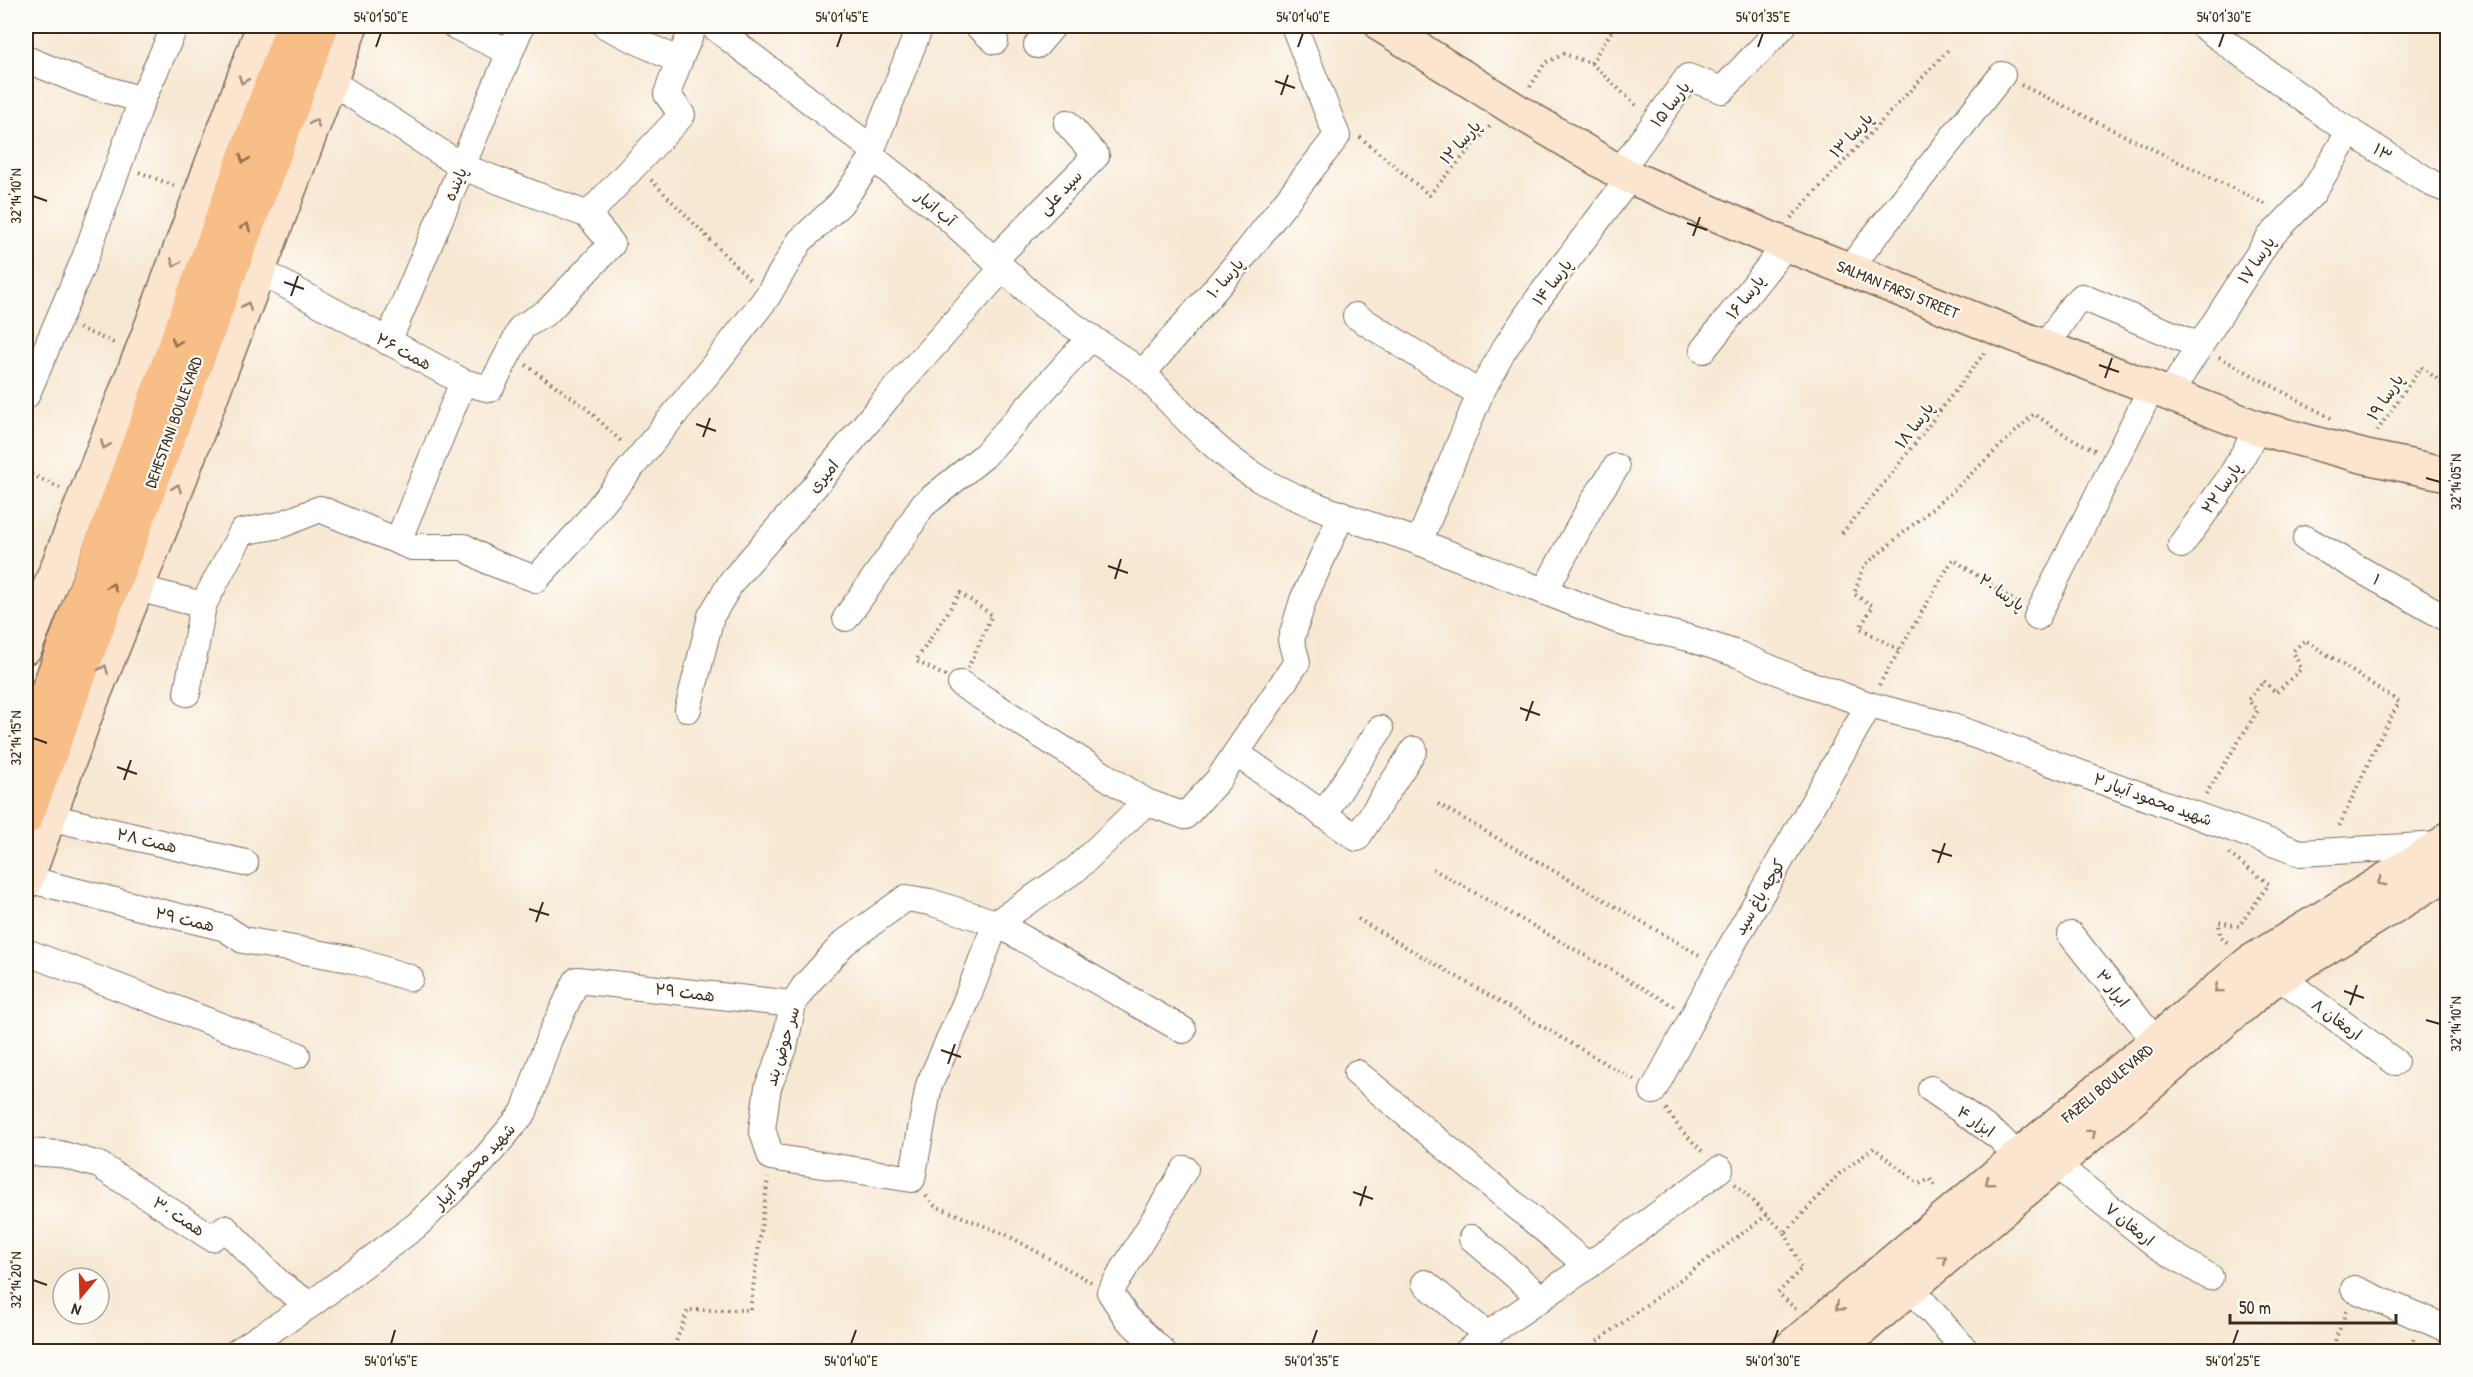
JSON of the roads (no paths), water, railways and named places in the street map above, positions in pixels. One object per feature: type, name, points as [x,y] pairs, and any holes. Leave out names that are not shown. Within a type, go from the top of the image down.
[{"type":"main road","points":[[26,647],[140,355],[263,26]]},
{"type":"main road","name":"DEHESTANI BOULEVARD","points":[[26,749],[293,26]]},
{"type":"main road","name":"DEHESTANI BOULEVARD","points":[[37,818],[321,26]]},
{"type":"main road","points":[[26,880],[37,818],[85,717],[137,588],[260,271],[351,26]]},
{"type":"main road","name":"SALMAN FARSI STREET","points":[[1382,26],[1512,108],[1625,174],[1848,270],[2258,428],[2366,457],[2448,474]]},
{"type":"main road","name":"FAZELI BOULEVARD","points":[[1835,1352],[2055,1164],[2280,977],[2320,936],[2446,852]]},
{"type":"main road","name":"FAZELI BOULEVARD","points":[[1785,1352],[2250,962],[2320,936]]},
{"type":"street","points":[[26,396],[85,258],[142,100],[175,26]]},
{"type":"street","points":[[455,26],[509,52]]},
{"type":"street","name":"پاینده","points":[[388,342],[521,26]]},
{"type":"street","points":[[606,26],[679,61]]},
{"type":"street","points":[[330,81],[463,167],[588,215],[682,115],[667,94],[694,26]]},
{"type":"street","name":"آب انبار","points":[[714,26],[873,153],[998,264]]},
{"type":"street","points":[[187,693],[203,605],[242,532],[280,525],[320,509],[412,547],[464,547],[490,562],[536,579],[580,531],[716,364],[767,297],[800,241],[840,204],[873,153],[920,26]]},
{"type":"street","name":"پارسا ۱۰","points":[[1143,373],[1247,252],[1337,136],[1294,26]]},
{"type":"street","name":"پارسا ۱۵","points":[[1625,174],[1661,115],[1688,77],[1722,90],[1783,26]]},
{"type":"street","name":"۱۳","points":[[2203,26],[2335,122],[2433,184],[2448,190]]},
{"type":"street","points":[[26,58],[82,82],[142,100]]},
{"type":"street","points":[[1848,270],[2002,75]]},
{"type":"street","name":"پارسا ۱۷","points":[[2160,390],[2200,346],[2269,238],[2312,194],[2335,122]]},
{"type":"street","name":"سید علی","points":[[998,264],[1096,156],[1067,123]]},
{"type":"street","name":"پارسا ۱۴","points":[[1419,542],[1480,394],[1503,351],[1538,298],[1585,240],[1625,174]]},
{"type":"street","name":"همت ۲۶","points":[[260,271],[463,382],[490,389],[522,327],[547,312],[612,243],[588,215]]},
{"type":"street","name":"پارسا ۱۶","points":[[1702,350],[1779,241]]},
{"type":"street","points":[[998,264],[1043,305],[1143,373]]},
{"type":"street","name":"امیری","points":[[688,709],[711,616],[732,581],[814,487],[998,264]]},
{"type":"street","points":[[2044,347],[2073,305],[2082,297],[2200,346]]},
{"type":"street","points":[[1356,316],[1480,394]]},
{"type":"street","points":[[846,618],[902,539],[922,506],[984,456],[1091,337]]},
{"type":"street","name":"شهید محمود آبیار ۲","points":[[1143,373],[1221,451],[1262,480],[1342,514],[1545,590],[1627,624],[1689,638],[1740,655],[1795,679],[1869,705],[1947,725],[2300,853],[2446,852]]},
{"type":"street","points":[[398,541],[463,382]]},
{"type":"street","name":"پارسا ۲۰","points":[[2037,617],[2116,460],[2160,390]]},
{"type":"street","name":"پارسا ۲۲","points":[[2181,545],[2230,478],[2258,428]]},
{"type":"street","points":[[1545,590],[1593,501],[1616,467]]},
{"type":"street","points":[[961,684],[1146,802],[1185,816],[1218,780],[1297,662],[1292,639],[1303,600],[1342,514]]},
{"type":"street","name":"۱","points":[[2306,539],[2448,619]]},
{"type":"street","points":[[137,588],[203,605]]},
{"type":"street","name":"کوچه باغ سید","points":[[1653,1091],[1720,966],[1869,705]]},
{"type":"street","points":[[1323,815],[1380,729]]},
{"type":"street","points":[[1236,753],[1357,838],[1414,750]]},
{"type":"street","points":[[1146,802],[1076,869],[996,923],[1183,1030]]},
{"type":"street","name":"همت ۲۸","points":[[37,818],[245,863]]},
{"type":"street","name":"همت ۲۹","points":[[26,880],[225,928],[243,940],[350,959],[410,978]]},
{"type":"street","name":"سر حوض بند","points":[[906,898],[930,902],[996,923],[965,1004],[929,1085],[912,1179],[771,1157],[762,1129],[768,1087],[784,1048],[793,1005],[804,987],[844,943],[906,898]]},
{"type":"street","name":"ابرار ۳","points":[[2071,935],[2156,1042]]},
{"type":"street","points":[[26,952],[297,1054]]},
{"type":"street","name":"ارمغان ۸","points":[[2280,977],[2395,1062]]},
{"type":"street","name":"همت ۲۹","points":[[577,980],[793,1005]]},
{"type":"street","name":"شهید محمود آبیار","points":[[237,1352],[310,1305],[417,1225],[483,1161],[524,1112],[549,1039],[577,980]]},
{"type":"street","points":[[1357,1073],[1588,1266]]},
{"type":"street","name":"ابزار ۴","points":[[1931,1089],[1998,1137],[2018,1157]]},
{"type":"street","name":"همت ۳۰","points":[[26,1152],[60,1154],[99,1165],[212,1238],[225,1228],[279,1283],[310,1305]]},
{"type":"street","name":"ارمغان ۷","points":[[2055,1164],[2159,1247],[2210,1277]]},
{"type":"street","points":[[1163,1352],[1127,1318],[1110,1292],[1185,1169]]},
{"type":"street","points":[[1425,1283],[1477,1343],[1588,1266],[1720,1169]]},
{"type":"street","points":[[1472,1238],[1541,1298]]},
{"type":"street","points":[[1910,1287],[1967,1352]]},
{"type":"street","points":[[2354,1289],[2448,1329]]}]
